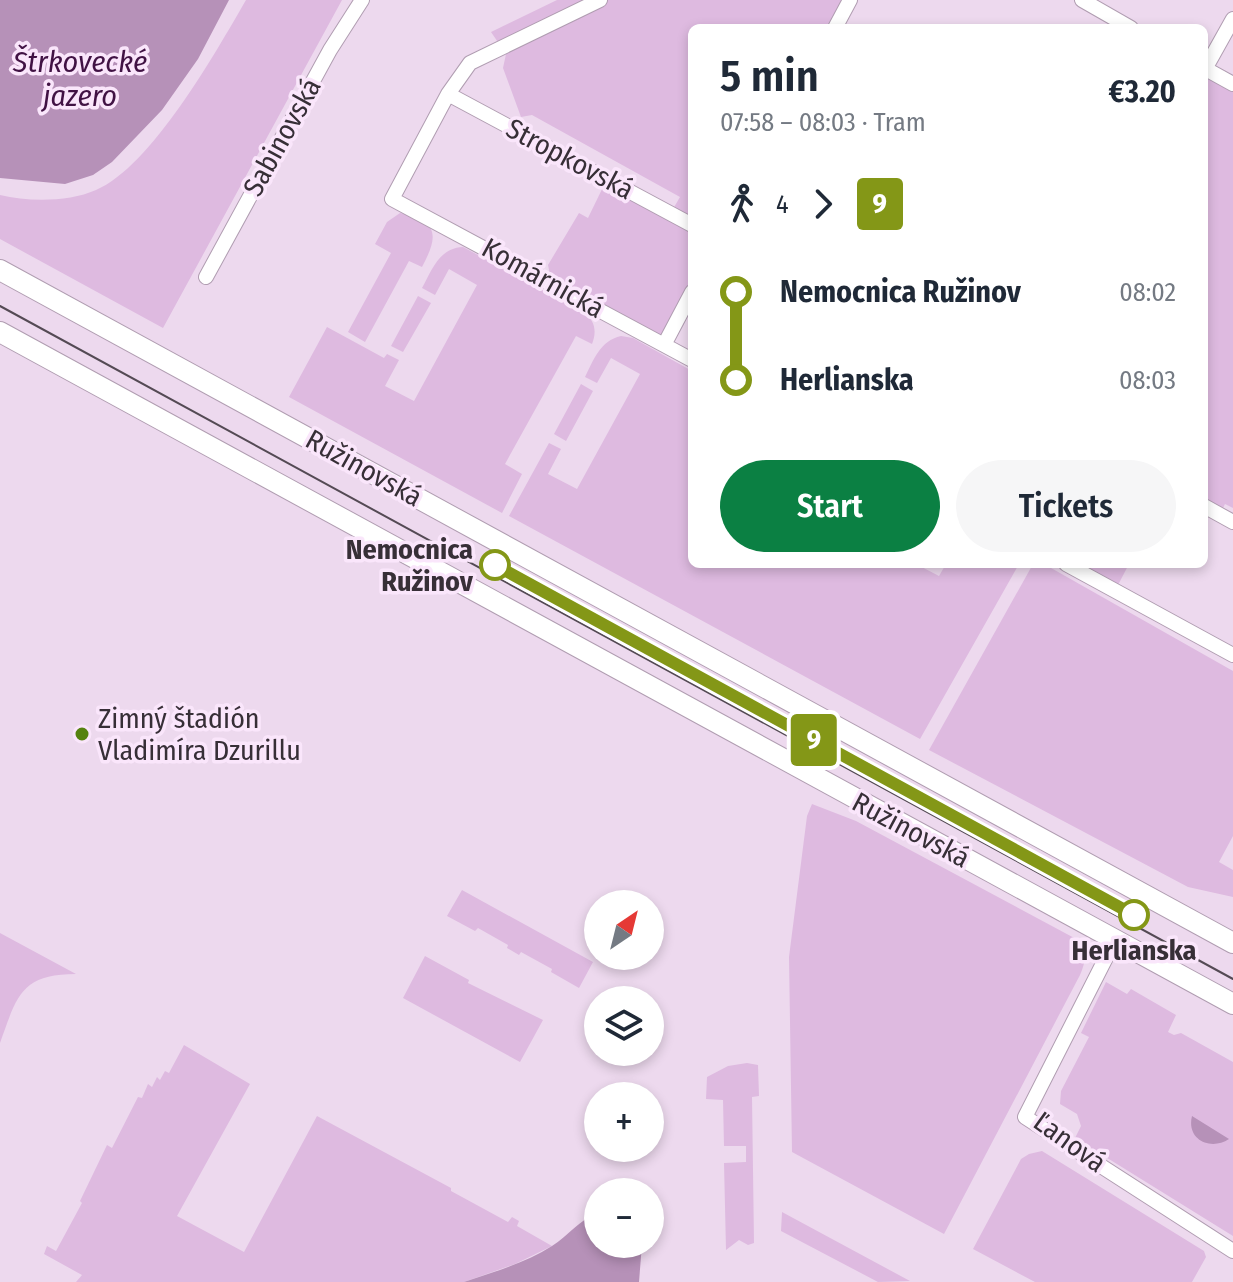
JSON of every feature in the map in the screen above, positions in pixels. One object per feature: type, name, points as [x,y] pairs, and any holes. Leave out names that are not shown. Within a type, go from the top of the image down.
[{"type":"street","name":"Sabinovská","points":[[206,277],[330,50],[362,0]]},
{"type":"street","points":[[448,94],[470,63],[600,0]]},
{"type":"street","points":[[837,24],[850,0]]},
{"type":"street","points":[[1082,0],[1124,24]]},
{"type":"street","points":[[1208,64],[1233,19]]},
{"type":"street","points":[[1208,71],[1233,84]]},
{"type":"street","name":"Komárnická","points":[[448,94],[392,199],[688,358]]},
{"type":"street","name":"Stropkovská","points":[[448,94],[688,223]]},
{"type":"street","name":"Ružinovská","points":[[0,270],[1233,943]]},
{"type":"street","points":[[664,345],[688,300]]},
{"type":"street","name":"Ružinovská","points":[[0,332],[1233,1004]]},
{"type":"street","points":[[1208,508],[1233,522]]},
{"type":"street","points":[[1073,568],[1233,655]]},
{"type":"street","name":"Ľanová","points":[[1115,940],[1025,1117],[1233,1251]]},
{"type":"shaded area","points":[[246,0],[342,0],[163,328],[0,239],[0,195],[49,200],[74,197],[96,190],[138,158],[180,106]]},
{"type":"shaded area","points":[[557,0],[846,0],[833,24],[688,24],[688,217],[673,209],[680,197],[532,115],[521,117],[503,68],[506,54],[491,32]]},
{"type":"shaded area","points":[[1208,79],[1233,92],[1233,508],[1225,504],[1221,512],[1208,505]]},
{"type":"shaded area","points":[[605,183],[688,227],[688,290],[662,339],[551,279],[548,265],[579,213],[588,218]]},
{"type":"shaded area","points":[[400,213],[413,216],[429,226],[433,239],[431,247],[422,267],[409,261],[365,342],[348,332],[391,253],[375,244],[387,222]]},
{"type":"shaded area","points":[[463,247],[584,312],[594,326],[592,344],[576,336],[505,464],[522,474],[502,513],[289,397],[327,327],[384,358],[387,354],[399,360],[385,386],[414,401],[477,285],[449,269],[435,295],[422,288],[442,256]]},
{"type":"shaded area","points":[[418,296],[431,303],[403,352],[391,346]]},
{"type":"shaded area","points":[[614,338],[633,338],[688,369],[688,568],[924,568],[939,576],[944,568],[1017,568],[920,739],[509,516],[549,443],[561,449],[548,474],[577,489],[640,374],[611,358],[597,383],[585,377],[603,346]]},
{"type":"shaded area","points":[[581,384],[593,391],[566,441],[554,434]]},
{"type":"shaded area","points":[[1031,568],[1051,568],[1233,671],[1233,836],[1219,862],[1233,870],[1233,897],[1188,887],[929,750]]},
{"type":"shaded area","points":[[1087,568],[1127,568],[1118,585]]},
{"type":"shaded area","points":[[812,804],[856,821],[1078,940],[1083,949],[1080,975],[944,1234],[792,1152],[789,957],[807,816]]},
{"type":"shaded area","points":[[462,890],[584,957],[584,970],[589,970],[579,988],[551,972],[552,969],[521,952],[519,955],[478,928],[475,931],[447,916]]},
{"type":"shaded area","points":[[0,933],[76,974],[43,978],[32,983],[11,1012],[0,1043]]},
{"type":"shaded area","points":[[425,956],[469,980],[468,983],[543,1020],[520,1062],[403,998]]},
{"type":"shaded area","points":[[1106,982],[1127,994],[1131,989],[1176,1015],[1168,1032],[1174,1035],[1181,1033],[1233,1062],[1233,1236],[1075,1138],[1081,1126],[1077,1114],[1060,1104],[1061,1091],[1089,1037],[1081,1033]]},
{"type":"shaded area","points":[[184,1045],[250,1084],[177,1216],[244,1252],[317,1116],[508,1222],[512,1217],[519,1221],[517,1226],[552,1246],[515,1264],[464,1282],[76,1282],[82,1275],[44,1254],[47,1246],[56,1251],[82,1203],[80,1201],[107,1145],[112,1148],[138,1097],[142,1098],[148,1084],[152,1087],[157,1077],[160,1080],[165,1071],[169,1073]]},
{"type":"shaded area","points":[[758,1065],[759,1096],[752,1097],[754,1243],[748,1245],[739,1240],[726,1250],[724,1163],[746,1162],[746,1146],[724,1146],[723,1100],[706,1099],[707,1077],[728,1066]]},
{"type":"shaded area","points":[[1042,1151],[1204,1251],[1206,1257],[1192,1282],[1035,1282],[973,1249],[1021,1159]]},
{"type":"shaded area","points":[[782,1212],[910,1281],[878,1282],[781,1231]]},
{"type":"water","name":"Štrkovecké jazero","points":[[0,0],[229,0],[198,59],[162,110],[112,162],[93,175],[65,184],[0,178]]},
{"type":"water","points":[[1192,1116],[1229,1139],[1215,1144],[1202,1141],[1193,1131]]},
{"type":"water","points":[[584,1220],[584,1258],[641,1258],[639,1282],[464,1282],[509,1267],[558,1242]]},
{"type":"tram line","points":[[0,306],[1233,979]]},
{"type":"tram line","name":"9","points":[[495,565],[1134,915]]},
{"type":"place","name":"Nemocnica Ružinov","points":[[495,565]]},
{"type":"place","name":"Zimný štadión Vladimíra Dzurillu","points":[[82,734]]},
{"type":"place","name":"Herlianska","points":[[1134,915]]}]
